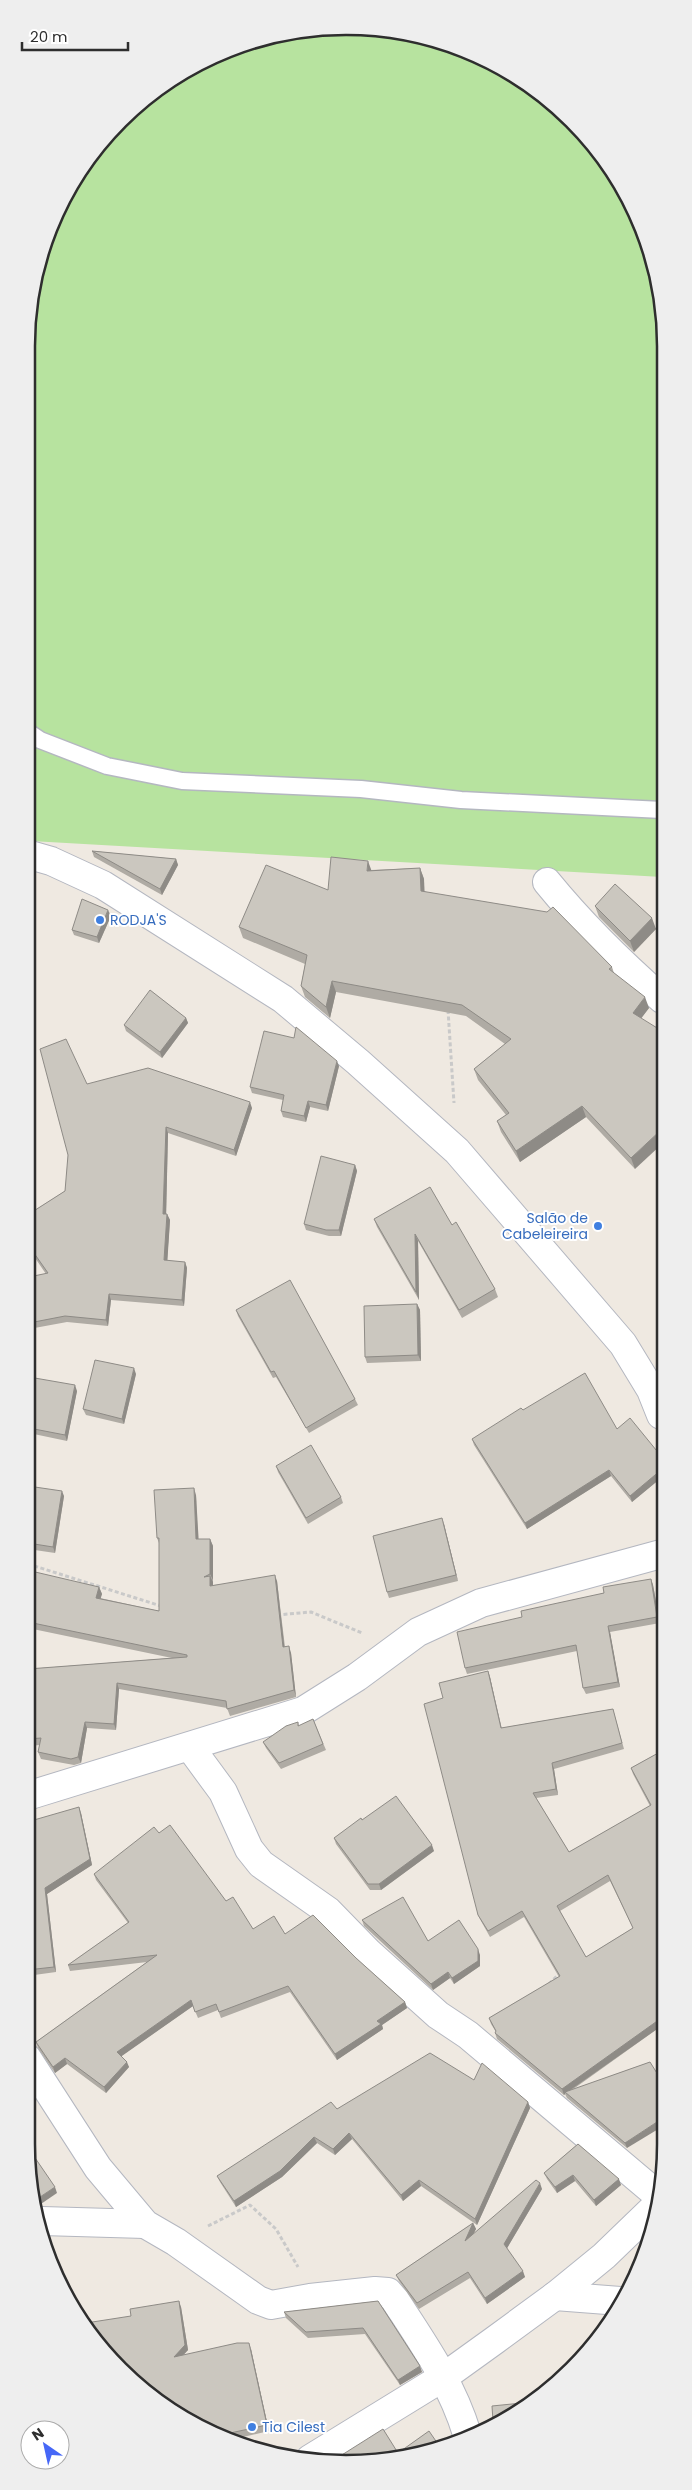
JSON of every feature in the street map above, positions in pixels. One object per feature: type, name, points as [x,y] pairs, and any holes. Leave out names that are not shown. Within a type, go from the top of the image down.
[{"type":"street","points":[[35,856],[51,861],[103,885],[283,999],[358,1062],[457,1151],[623,1344],[651,1390],[657,1405]]},
{"type":"street","points":[[547,882],[583,924],[657,994]]},
{"type":"street","points":[[35,1794],[303,1711],[357,1677],[418,1632],[481,1603],[657,1555]]},
{"type":"street","points":[[190,1747],[223,1792],[249,1849],[262,1864],[328,1910],[369,1953],[438,2015],[468,2035],[653,2191]]},
{"type":"street","points":[[35,2072],[98,2168],[145,2224],[176,2242],[265,2304],[271,2305],[310,2298],[375,2291],[388,2292],[445,2376],[458,2405],[466,2431]]},
{"type":"street","points":[[319,2453],[445,2376],[555,2296],[604,2256],[649,2213]]},
{"type":"street","points":[[45,2221],[145,2224]]},
{"type":"street","points":[[555,2296],[614,2301]]},
{"type":"lane","points":[[35,737],[107,766],[182,781],[361,789],[461,800],[657,810]]},
{"type":"path","points":[[447,1002],[457,1151]]},
{"type":"path","points":[[35,1566],[167,1608]]},
{"type":"path","points":[[272,1615],[311,1612],[371,1636]]},
{"type":"path","points":[[546,1986],[560,1973]]},
{"type":"path","points":[[176,2242],[250,2205],[276,2229],[294,2258],[310,2298]]},
{"type":"green space","points":[[346,35],[407,41],[465,59],[484,67],[519,87],[566,126],[605,173],[625,208],[640,246],[651,285],[656,326],[657,877],[35,841],[35,346],[41,285],[59,227],[67,208],[87,173],[126,126],[173,87],[208,67],[227,59],[285,41]]},
{"type":"building","points":[[92,851],[176,859],[160,889]]},
{"type":"building","points":[[331,857],[368,861],[367,871],[420,868],[421,891],[547,912],[553,907],[612,967],[609,969],[645,997],[633,1013],[657,1028],[657,1134],[631,1158],[582,1106],[516,1151],[497,1121],[509,1113],[474,1069],[511,1039],[462,1005],[332,981],[326,1007],[301,986],[307,955],[239,927],[266,865],[328,890]]},
{"type":"building","points":[[615,884],[652,918],[630,941],[595,906]]},
{"type":"building","points":[[82,899],[108,910],[97,937],[72,930]]},
{"type":"building","points":[[150,990],[186,1018],[160,1052],[124,1025]]},
{"type":"building","points":[[296,1027],[337,1061],[326,1105],[308,1101],[304,1116],[281,1111],[284,1095],[250,1087],[264,1031],[294,1038]]},
{"type":"building","points":[[66,1039],[87,1084],[148,1068],[250,1102],[234,1150],[166,1127],[163,1214],[167,1214],[164,1260],[185,1262],[182,1300],[109,1294],[106,1320],[65,1316],[35,1322],[35,1276],[48,1273],[35,1255],[35,1210],[65,1191],[68,1155],[40,1049]]},
{"type":"building","points":[[321,1156],[355,1165],[339,1230],[326,1230],[304,1224]]},
{"type":"building","points":[[430,1187],[452,1225],[456,1222],[495,1289],[459,1310],[415,1234],[416,1292],[374,1219]]},
{"type":"building","points":[[290,1280],[355,1399],[306,1428],[274,1371],[271,1372],[236,1310]]},
{"type":"building","points":[[417,1304],[418,1355],[365,1357],[364,1306]]},
{"type":"building","points":[[95,1360],[134,1368],[122,1419],[83,1409]]},
{"type":"building","points":[[585,1373],[617,1429],[630,1418],[657,1451],[657,1473],[630,1496],[609,1470],[525,1523],[472,1439],[521,1408],[523,1410]]},
{"type":"building","points":[[35,1378],[75,1385],[65,1435],[35,1429]]},
{"type":"building","points":[[311,1445],[341,1497],[306,1518],[276,1466]]},
{"type":"building","points":[[35,1487],[62,1491],[53,1547],[35,1544]]},
{"type":"building","points":[[194,1488],[196,1539],[210,1539],[210,1574],[204,1577],[210,1576],[210,1586],[275,1575],[283,1647],[289,1646],[294,1690],[227,1709],[226,1701],[117,1683],[114,1724],[85,1722],[78,1757],[71,1759],[38,1752],[41,1738],[35,1738],[35,1668],[187,1657],[187,1655],[35,1623],[35,1572],[99,1587],[96,1598],[159,1611],[159,1538],[157,1538],[154,1490]]},
{"type":"building","points":[[442,1518],[456,1575],[387,1592],[373,1536]]},
{"type":"building","points":[[651,1579],[657,1617],[608,1626],[618,1682],[583,1688],[576,1645],[465,1668],[457,1632],[522,1617],[521,1611],[604,1593],[603,1587]]},
{"type":"building","points":[[488,1671],[501,1728],[613,1709],[622,1743],[552,1763],[556,1789],[533,1793],[569,1852],[651,1805],[631,1768],[657,1754],[657,2021],[562,2089],[495,2033],[496,2031],[489,2018],[560,1976],[522,1911],[488,1931],[478,1915],[424,1704],[443,1698],[439,1683]],"holes":[[[608,1875],[633,1928],[586,1957],[557,1906]]]},
{"type":"building","points":[[313,1719],[323,1744],[279,1763],[263,1742],[286,1726],[298,1722],[298,1726]]},
{"type":"building","points":[[396,1796],[432,1845],[379,1884],[368,1884],[334,1838]]},
{"type":"building","points":[[79,1807],[90,1859],[45,1888],[54,1967],[35,1969],[35,1820]]},
{"type":"building","points":[[170,1825],[226,1901],[233,1897],[253,1929],[274,1916],[285,1934],[313,1915],[356,1958],[405,2002],[377,2021],[381,2024],[335,2054],[288,1986],[219,2012],[216,2004],[195,2012],[191,2000],[117,2052],[127,2062],[104,2087],[65,2058],[53,2067],[36,2042],[157,1955],[68,1965],[129,1922],[94,1874],[154,1827],[159,1833]]},
{"type":"building","points":[[403,1897],[428,1941],[459,1920],[478,1949],[478,1961],[452,1978],[448,1972],[431,1984],[362,1920]]},
{"type":"building","points":[[430,2053],[474,2080],[482,2063],[528,2102],[475,2219],[419,2180],[401,2195],[349,2133],[333,2149],[314,2137],[280,2171],[234,2201],[217,2176],[331,2102],[337,2109]]},
{"type":"building","points":[[650,2062],[657,2073],[657,2122],[625,2143],[565,2092]]},
{"type":"building","points":[[578,2144],[619,2179],[594,2200],[573,2175],[555,2187],[544,2173]]},
{"type":"building","points":[[36,2159],[55,2187],[40,2197]]},
{"type":"building","points":[[536,2180],[540,2183],[504,2244],[523,2271],[485,2298],[468,2272],[417,2303],[396,2275],[473,2223],[465,2241]]},
{"type":"building","points":[[179,2301],[185,2345],[174,2357],[237,2343],[249,2343],[267,2425],[232,2433],[227,2431],[208,2423],[173,2403],[141,2378],[112,2349],[91,2322],[131,2316],[130,2309]]},
{"type":"building","points":[[378,2301],[420,2366],[398,2380],[363,2328],[306,2332],[284,2312]]},
{"type":"building","points":[[518,2403],[493,2418],[492,2406]]},
{"type":"building","points":[[383,2429],[396,2451],[366,2454],[342,2455]]},
{"type":"building","points":[[429,2431],[436,2441],[403,2450]]},
{"type":"place","name":"RODJA'S","points":[[100,920]]},
{"type":"place","name":"Salão de Cabeleireira","points":[[598,1226]]},
{"type":"place","name":"Tia Cilest","points":[[252,2427]]}]
